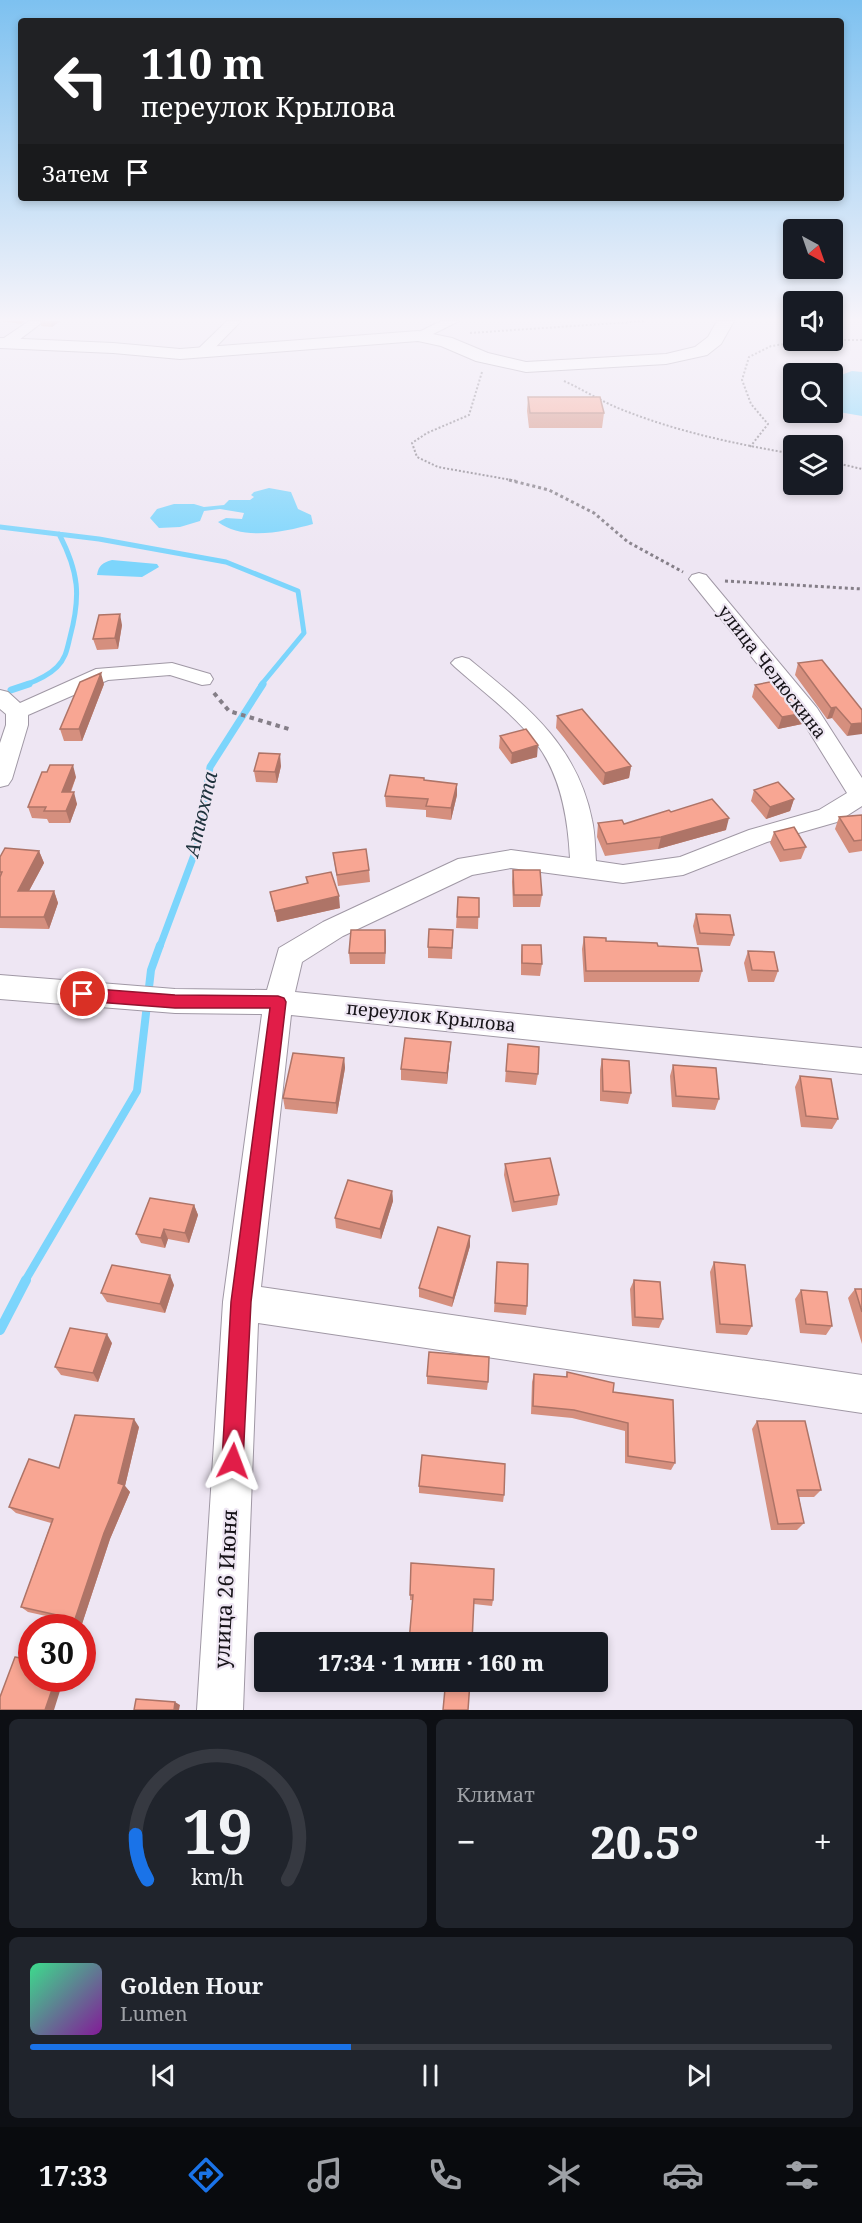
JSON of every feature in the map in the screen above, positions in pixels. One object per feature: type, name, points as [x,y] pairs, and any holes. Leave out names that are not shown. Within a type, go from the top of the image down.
[{"type":"street","name":"улица Челюскина","points":[[699,579],[809,713],[861,796]]},
{"type":"street","points":[[462,663],[517,710],[546,740],[564,772],[580,819],[584,870]]},
{"type":"street","points":[[0,779],[17,725],[9,705],[104,674],[172,669],[202,678]]},
{"type":"street","name":"улица 26 Июня","points":[[220,1710],[241,1302],[278,1002],[289,956],[333,929],[468,866],[511,859],[623,874],[683,866],[758,836],[828,816],[861,796]]},
{"type":"street","name":"переулок Крылова","points":[[0,987],[175,1001],[278,1002],[862,1061]]},
{"type":"street","points":[[241,1302],[862,1394]]},
{"type":"path","points":[[474,401],[469,415],[426,433],[412,443],[417,457],[438,467],[521,482],[549,490],[594,513],[628,542],[699,579],[862,589]]},
{"type":"path","points":[[601,401],[675,430],[783,452]]},
{"type":"path","points":[[750,401],[768,424],[750,447]]},
{"type":"path","points":[[843,465],[862,469]]},
{"type":"path","points":[[202,678],[229,711],[292,730]]},
{"type":"water","points":[[843,401],[862,401],[862,416],[843,413]]},
{"type":"water","points":[[269,488],[291,492],[298,509],[311,515],[313,524],[277,532],[251,533],[228,528],[218,522],[226,518],[242,519],[244,513],[220,509],[204,511],[200,521],[180,527],[159,528],[150,518],[157,509],[174,504],[194,504],[204,507],[224,505],[229,500],[250,500],[254,497],[251,495],[254,492]]},
{"type":"water","points":[[112,560],[157,564],[159,567],[142,577],[97,575],[102,565]]},
{"type":"building","points":[[528,401],[601,401],[604,413],[530,413]]},
{"type":"building","points":[[120,614],[115,638],[93,639],[99,615]]},
{"type":"building","points":[[822,660],[862,710],[862,723],[851,724],[836,707],[831,708],[798,663]]},
{"type":"building","points":[[101,673],[79,729],[60,729],[80,682]]},
{"type":"building","points":[[780,680],[805,713],[782,717],[755,685]]},
{"type":"building","points":[[582,709],[631,766],[605,773],[557,716]]},
{"type":"building","points":[[526,729],[538,745],[512,753],[500,736]]},
{"type":"building","points":[[259,753],[280,754],[275,772],[254,771]]},
{"type":"building","points":[[50,765],[73,765],[62,792],[74,792],[66,811],[44,811],[46,807],[28,807],[42,772],[47,772]]},
{"type":"building","points":[[390,775],[457,784],[451,808],[426,806],[428,799],[385,796]]},
{"type":"building","points":[[778,782],[794,799],[770,807],[754,790]]},
{"type":"building","points":[[712,799],[729,818],[661,837],[607,844],[598,823],[622,820],[624,824]]},
{"type":"building","points":[[862,815],[862,840],[854,841],[839,817]]},
{"type":"building","points":[[794,827],[806,847],[784,850],[774,832]]},
{"type":"building","points":[[5,848],[39,851],[18,891],[54,891],[44,917],[0,917],[2,872],[0,872],[0,857]]},
{"type":"building","points":[[366,849],[369,870],[337,875],[333,853]]},
{"type":"building","points":[[513,870],[540,870],[542,895],[514,895]]},
{"type":"building","points":[[331,872],[339,896],[275,911],[270,892],[308,883],[306,877]]},
{"type":"building","points":[[458,897],[479,898],[479,917],[457,917]]},
{"type":"building","points":[[696,914],[730,915],[734,935],[700,933]]},
{"type":"building","points":[[429,929],[453,930],[452,948],[428,947]]},
{"type":"building","points":[[351,930],[385,930],[385,953],[349,953]]},
{"type":"building","points":[[584,937],[606,938],[606,941],[657,943],[658,946],[698,948],[702,971],[586,971]]},
{"type":"building","points":[[522,945],[541,945],[542,964],[522,963]]},
{"type":"building","points":[[748,951],[774,952],[778,971],[752,970]]},
{"type":"building","points":[[405,1038],[451,1042],[447,1073],[401,1069]]},
{"type":"building","points":[[508,1044],[539,1047],[538,1074],[506,1071]]},
{"type":"building","points":[[293,1053],[344,1058],[336,1103],[283,1098]]},
{"type":"building","points":[[602,1059],[629,1061],[631,1093],[603,1091]]},
{"type":"building","points":[[673,1065],[716,1068],[719,1099],[676,1096]]},
{"type":"building","points":[[800,1076],[831,1079],[838,1119],[806,1116]]},
{"type":"building","points":[[550,1158],[559,1195],[514,1202],[505,1164]]},
{"type":"building","points":[[348,1180],[392,1191],[380,1229],[335,1218]]},
{"type":"building","points":[[150,1198],[194,1205],[185,1233],[164,1229],[161,1238],[136,1234]]},
{"type":"building","points":[[438,1227],[470,1236],[453,1298],[419,1288]]},
{"type":"building","points":[[497,1262],[528,1264],[527,1306],[495,1303]]},
{"type":"building","points":[[714,1262],[745,1265],[752,1326],[720,1324]]},
{"type":"building","points":[[112,1265],[170,1275],[160,1304],[101,1293]]},
{"type":"building","points":[[634,1280],[660,1282],[663,1319],[635,1317]]},
{"type":"building","points":[[855,1289],[862,1289],[862,1312]]},
{"type":"building","points":[[801,1290],[827,1292],[832,1326],[806,1324]]},
{"type":"building","points":[[70,1328],[107,1334],[93,1373],[55,1367]]},
{"type":"building","points":[[429,1352],[489,1357],[488,1382],[427,1376]]},
{"type":"building","points":[[567,1372],[614,1383],[613,1392],[673,1400],[675,1463],[628,1456],[628,1423],[574,1410],[533,1406],[534,1374],[567,1377]]},
{"type":"building","points":[[75,1415],[134,1419],[118,1483],[124,1485],[104,1533],[77,1614],[52,1614],[21,1607],[53,1519],[9,1507],[29,1459],[59,1468]]},
{"type":"building","points":[[757,1421],[805,1421],[821,1490],[797,1490],[804,1523],[778,1524]]},
{"type":"building","points":[[422,1455],[505,1464],[504,1495],[419,1486]]},
{"type":"building","points":[[411,1563],[494,1569],[493,1600],[474,1599],[472,1632],[410,1632],[413,1595],[410,1595]]},
{"type":"building","points":[[15,1657],[18,1658],[18,1692],[51,1692],[45,1710],[0,1710],[0,1697]]},
{"type":"building","points":[[445,1692],[469,1692],[468,1710],[443,1710]]},
{"type":"building","points":[[136,1699],[175,1702],[174,1710],[134,1710]]},
{"type":"waterway","name":"Атюхта","points":[[0,527],[59,534]]},
{"type":"waterway","points":[[25,685],[46,676],[60,664],[66,653],[74,622],[77,596],[74,572],[59,534]]},
{"type":"waterway","name":"Атюхта","points":[[59,534],[226,562],[298,591],[304,633],[261,685]]},
{"type":"waterway","points":[[11,690],[29,684]]},
{"type":"waterway","name":"Атюхта","points":[[160,946],[197,847],[210,767],[263,684]]},
{"type":"waterway","name":"Атюхта","points":[[25,1281],[137,1091],[151,970],[160,945]]},
{"type":"waterway","name":"Атюхта","points":[[0,1330],[26,1280]]},
{"type":"route","points":[[83,994],[175,1001],[278,1002],[241,1302],[233,1461]]}]
